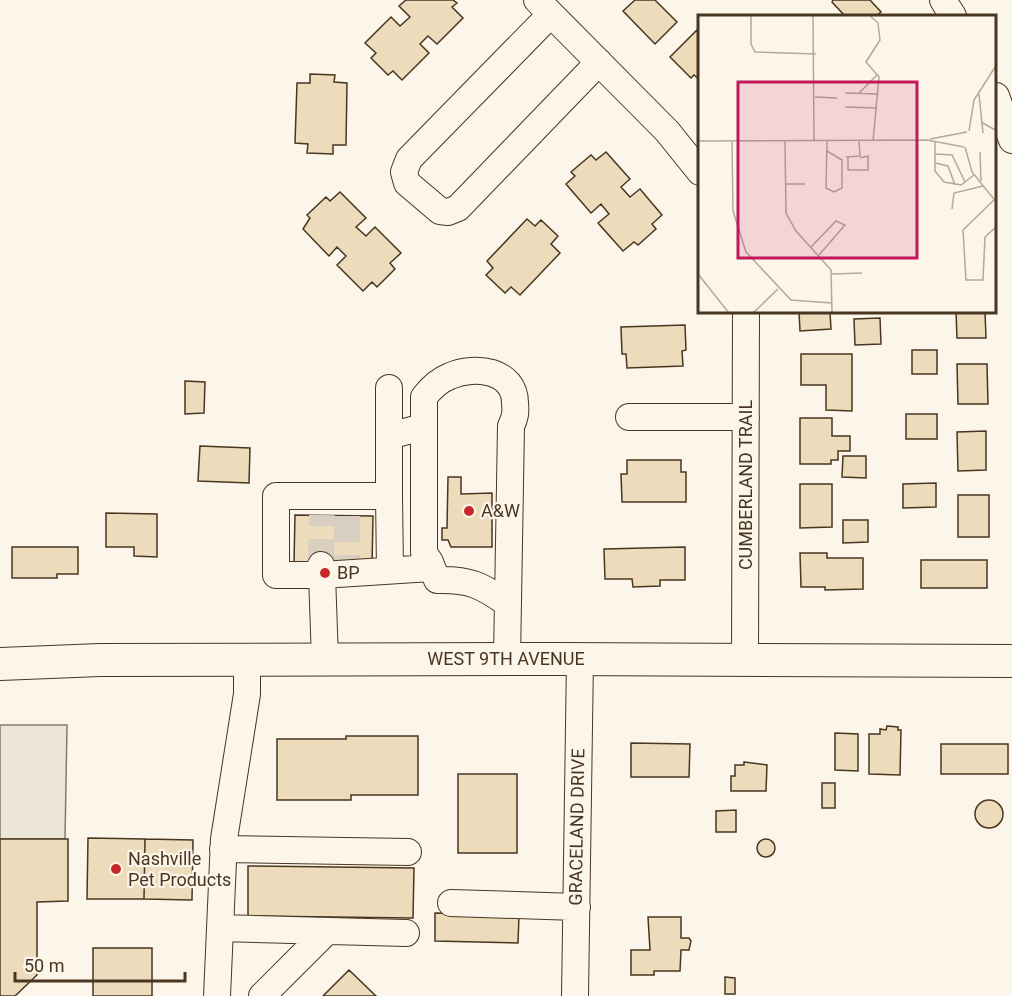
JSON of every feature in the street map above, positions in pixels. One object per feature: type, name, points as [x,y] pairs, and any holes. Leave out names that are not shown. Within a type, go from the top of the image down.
[{"type":"main road","name":"WEST 9TH AVENUE","points":[[0,664],[100,660],[580,658],[1012,661]]},
{"type":"street","points":[[943,0],[952,15]]},
{"type":"street","points":[[599,62],[458,208],[448,212],[440,211],[407,183],[404,172],[409,159],[544,7],[599,62],[667,131],[698,170]]},
{"type":"street","points":[[997,99],[1012,140]]},
{"type":"street","name":"CUMBERLAND TRAIL","points":[[745,658],[746,314]]},
{"type":"street","points":[[507,603],[485,587],[470,582],[437,580],[431,565],[423,554],[424,397],[448,376],[466,371],[479,370],[506,379],[515,392],[516,417],[511,426]]},
{"type":"street","points":[[431,565],[436,554],[436,409],[439,400],[455,387],[470,385],[484,388],[501,399],[511,426],[507,659]]},
{"type":"street","points":[[389,388],[390,570]]},
{"type":"street","points":[[629,417],[746,417]]},
{"type":"street","points":[[389,436],[423,427]]},
{"type":"street","points":[[389,496],[347,505],[322,506],[276,496],[276,575],[322,570],[390,570],[431,565]]},
{"type":"street","points":[[322,570],[325,660]]},
{"type":"street","name":"GRACELAND DRIVE","points":[[575,996],[580,658]]},
{"type":"street","points":[[217,996],[223,849],[247,694],[247,660]]},
{"type":"street","points":[[223,849],[408,852]]},
{"type":"street","points":[[451,903],[577,906]]},
{"type":"street","points":[[220,927],[406,933]]},
{"type":"street","points":[[262,996],[327,930]]},
{"type":"shaded area","points":[[0,725],[67,725],[65,839],[0,839]]},
{"type":"building","points":[[406,0],[453,0],[457,3],[452,7],[463,18],[437,44],[428,36],[420,44],[429,53],[402,80],[393,71],[388,75],[371,58],[376,53],[365,43],[391,17],[400,26],[410,17],[399,6]]},
{"type":"building","points":[[635,0],[655,0],[677,22],[655,44],[623,11]]},
{"type":"building","points":[[833,0],[870,0],[881,12],[877,15],[844,15],[832,2]]},
{"type":"building","points":[[697,30],[698,78],[694,75],[691,78],[670,57]]},
{"type":"building","points":[[310,74],[335,75],[334,82],[347,83],[346,145],[333,145],[333,154],[307,153],[308,144],[295,143],[297,83],[310,83]]},
{"type":"building","points":[[606,152],[630,179],[621,187],[630,197],[640,189],[662,215],[652,224],[656,229],[638,245],[634,242],[623,251],[598,223],[609,214],[601,204],[591,213],[566,184],[575,176],[571,172],[591,155],[596,160]]},
{"type":"building","points":[[340,192],[366,218],[356,227],[366,236],[375,227],[401,253],[390,263],[395,269],[377,287],[372,282],[363,291],[337,265],[346,256],[337,247],[329,256],[303,229],[310,218],[307,215],[326,197],[330,201]]},
{"type":"building","points":[[527,219],[535,226],[541,220],[558,236],[551,244],[560,253],[520,295],[511,287],[505,293],[486,275],[493,268],[487,261]]},
{"type":"building","points":[[799,314],[830,314],[831,329],[800,331]]},
{"type":"building","points":[[956,314],[985,314],[986,338],[957,338]]},
{"type":"building","points":[[880,318],[881,344],[855,345],[854,319]]},
{"type":"building","points":[[685,325],[686,350],[682,351],[683,366],[627,368],[626,354],[622,354],[621,327]]},
{"type":"building","points":[[912,350],[937,350],[937,374],[912,374]]},
{"type":"building","points":[[801,354],[852,354],[852,411],[826,410],[826,385],[801,385]]},
{"type":"building","points":[[957,364],[987,364],[988,404],[958,404]]},
{"type":"building","points":[[185,381],[205,382],[204,413],[185,414]]},
{"type":"building","points":[[906,414],[937,414],[937,439],[906,439]]},
{"type":"building","points":[[800,418],[832,418],[832,436],[850,436],[850,451],[838,451],[838,460],[831,460],[831,464],[800,464]]},
{"type":"building","points":[[986,431],[986,470],[958,471],[957,432]]},
{"type":"building","points":[[200,446],[250,448],[249,483],[198,481]]},
{"type":"building","points":[[843,456],[866,456],[866,478],[842,477]]},
{"type":"building","points":[[627,460],[681,460],[681,472],[686,472],[686,502],[622,502],[621,474],[627,474]]},
{"type":"building","name":"A&W","points":[[448,477],[461,477],[461,494],[492,493],[492,547],[451,547],[448,540],[442,540],[442,528],[447,528]]},
{"type":"building","points":[[936,483],[936,507],[903,508],[903,484]]},
{"type":"building","points":[[800,484],[832,484],[832,527],[800,528]]},
{"type":"building","points":[[958,495],[989,495],[989,537],[958,537]]},
{"type":"building","points":[[106,513],[157,514],[157,557],[134,556],[134,547],[106,547]]},
{"type":"building","points":[[295,515],[373,516],[372,565],[294,564]]},
{"type":"building","points":[[843,520],[868,520],[868,542],[843,543]]},
{"type":"building","points":[[12,547],[78,547],[78,574],[57,574],[57,578],[12,578]]},
{"type":"building","points":[[685,547],[685,580],[660,580],[660,586],[633,587],[632,579],[605,579],[604,549]]},
{"type":"building","points":[[800,553],[827,553],[827,558],[863,558],[863,589],[825,590],[825,587],[801,587]]},
{"type":"building","points":[[921,560],[987,560],[987,588],[921,588]]},
{"type":"building","points":[[887,726],[898,727],[898,730],[901,730],[900,775],[869,774],[869,734],[880,734],[880,729],[886,730]]},
{"type":"building","points":[[835,733],[858,734],[858,771],[835,770]]},
{"type":"building","points":[[346,736],[418,736],[418,795],[351,795],[351,800],[277,800],[277,739],[346,739]]},
{"type":"building","points":[[631,743],[690,744],[689,777],[631,777]]},
{"type":"building","points":[[941,744],[1008,744],[1008,774],[941,774]]},
{"type":"building","points":[[744,762],[767,765],[766,791],[731,791],[731,776],[735,776],[735,765],[744,765]]},
{"type":"building","points":[[458,774],[517,774],[517,853],[458,853]]},
{"type":"building","points":[[822,783],[835,783],[835,808],[822,808]]},
{"type":"building","points":[[989,800],[999,804],[1003,814],[999,824],[989,828],[979,824],[975,814],[979,804]]},
{"type":"building","points":[[736,810],[736,832],[716,832],[716,811]]},
{"type":"building","name":"Nashville Pet Products","points":[[88,838],[145,839],[144,899],[87,899]]},
{"type":"building","points":[[0,839],[68,839],[68,901],[37,902],[37,975],[15,996],[0,996]]},
{"type":"building","points":[[145,839],[193,840],[192,900],[144,899]]},
{"type":"building","points":[[762,839],[770,839],[775,844],[773,855],[762,857],[757,852],[757,844]]},
{"type":"building","points":[[248,866],[414,868],[413,918],[248,916]]},
{"type":"building","points":[[435,913],[519,915],[518,943],[435,941]]},
{"type":"building","points":[[648,917],[681,917],[681,938],[689,938],[691,941],[689,950],[681,950],[680,971],[654,971],[654,975],[631,975],[631,950],[650,950]]},
{"type":"building","points":[[93,948],[152,948],[152,996],[93,996]]},
{"type":"building","points":[[349,970],[376,996],[323,996]]},
{"type":"building","points":[[725,977],[735,978],[735,994],[725,994]]},
{"type":"tunnel","points":[[321,565],[322,515]]},
{"type":"tunnel","points":[[347,516],[347,565]]},
{"type":"place","name":"A&W","points":[[469,511]]},
{"type":"place","name":"BP","points":[[325,573]]},
{"type":"place","name":"Nashville Pet Products","points":[[116,869]]}]
